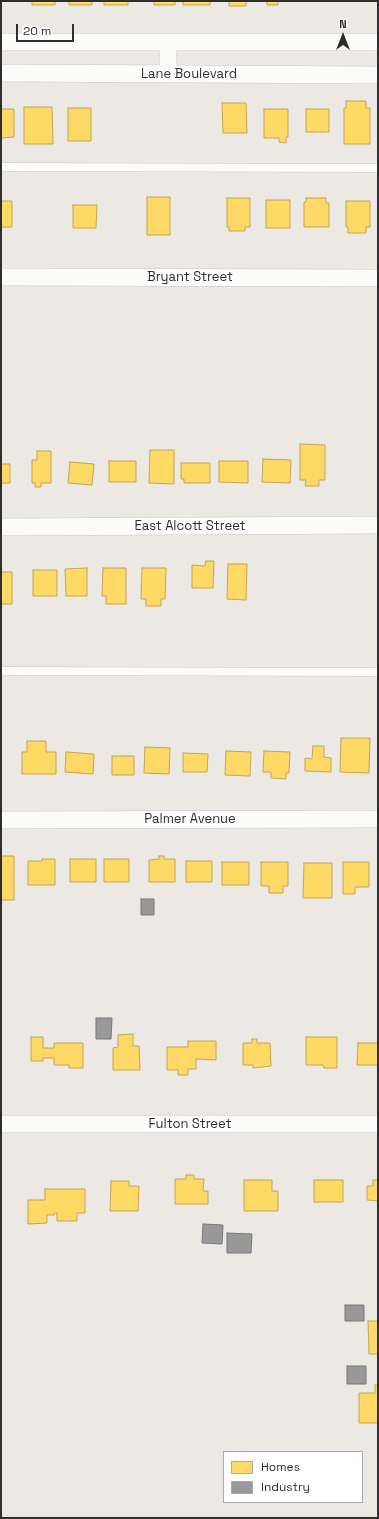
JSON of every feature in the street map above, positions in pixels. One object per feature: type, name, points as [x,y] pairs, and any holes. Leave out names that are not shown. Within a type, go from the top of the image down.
[{"type":"street","points":[[1,42],[378,42]]},
{"type":"street","points":[[168,42],[168,74]]},
{"type":"street","name":"Lane Boulevard","points":[[1,73],[378,75]]},
{"type":"street","name":"Bryant Street","points":[[1,277],[378,278]]},
{"type":"street","name":"East Alcott Street","points":[[1,527],[378,526]]},
{"type":"street","name":"Palmer Avenue","points":[[1,820],[378,819]]},
{"type":"street","name":"Fulton Street","points":[[1,1124],[378,1124]]},
{"type":"lane","points":[[1,168],[378,168]]},
{"type":"lane","points":[[1,671],[378,672]]},
{"type":"building: Homes","points":[[32,1],[55,1],[55,5],[32,5]]},
{"type":"building: Homes","points":[[69,1],[92,1],[92,5],[69,5]]},
{"type":"building: Homes","points":[[104,1],[128,1],[128,5],[104,5]]},
{"type":"building: Homes","points":[[154,1],[175,1],[175,5],[154,5]]},
{"type":"building: Homes","points":[[183,1],[210,1],[210,5],[183,5]]},
{"type":"building: Homes","points":[[229,1],[246,1],[246,6],[229,6]]},
{"type":"building: Homes","points":[[267,1],[278,1],[278,5],[267,5]]},
{"type":"building: Homes","points":[[346,101],[366,101],[366,108],[370,108],[370,144],[344,144],[344,108],[346,108]]},
{"type":"building: Homes","points":[[222,103],[246,103],[247,133],[223,133]]},
{"type":"building: Homes","points":[[24,107],[52,107],[53,144],[24,144]]},
{"type":"building: Homes","points":[[68,108],[91,108],[91,141],[68,141]]},
{"type":"building: Homes","points":[[1,109],[14,109],[14,137],[1,138]]},
{"type":"building: Homes","points":[[264,109],[288,109],[288,137],[286,137],[286,143],[279,142],[279,138],[264,138]]},
{"type":"building: Homes","points":[[306,109],[329,109],[329,132],[306,132]]},
{"type":"building: Homes","points":[[147,197],[170,197],[170,235],[147,235]]},
{"type":"building: Homes","points":[[227,198],[250,198],[250,227],[245,227],[245,231],[229,231],[229,227],[227,227]]},
{"type":"building: Homes","points":[[306,198],[326,198],[326,203],[329,203],[329,227],[304,227],[304,202],[306,202]]},
{"type":"building: Homes","points":[[266,200],[290,200],[290,228],[266,228]]},
{"type":"building: Homes","points":[[1,201],[12,201],[12,227],[1,227]]},
{"type":"building: Homes","points":[[346,201],[370,201],[370,227],[366,227],[366,233],[348,233],[348,227],[346,227]]},
{"type":"building: Homes","points":[[73,205],[97,205],[96,228],[73,228]]},
{"type":"building: Homes","points":[[300,444],[325,445],[325,480],[319,480],[319,486],[305,486],[306,480],[300,480]]},
{"type":"building: Homes","points":[[150,450],[174,450],[174,484],[149,483]]},
{"type":"building: Homes","points":[[37,451],[51,451],[51,483],[41,483],[41,487],[35,487],[35,483],[32,483],[32,460],[37,460]]},
{"type":"building: Homes","points":[[263,459],[291,460],[290,483],[262,482]]},
{"type":"building: Homes","points":[[109,461],[136,461],[136,482],[109,482]]},
{"type":"building: Homes","points":[[219,461],[248,461],[248,483],[219,482]]},
{"type":"building: Homes","points":[[70,462],[94,464],[92,485],[68,483]]},
{"type":"building: Homes","points":[[181,463],[210,463],[210,483],[184,483],[184,479],[181,479]]},
{"type":"building: Homes","points":[[1,464],[10,464],[10,483],[1,483]]},
{"type":"building: Homes","points":[[206,561],[214,561],[213,588],[192,588],[192,565],[205,566]]},
{"type":"building: Homes","points":[[228,564],[247,564],[246,600],[227,599]]},
{"type":"building: Homes","points":[[87,568],[87,596],[66,596],[65,569]]},
{"type":"building: Homes","points":[[103,568],[126,568],[126,604],[106,604],[106,596],[102,596]]},
{"type":"building: Homes","points":[[142,568],[166,568],[165,599],[161,599],[161,606],[146,606],[146,599],[141,599]]},
{"type":"building: Homes","points":[[33,570],[57,570],[57,596],[33,596]]},
{"type":"building: Homes","points":[[1,572],[12,572],[12,604],[1,604]]},
{"type":"building: Homes","points":[[341,738],[370,738],[369,773],[340,772]]},
{"type":"building: Homes","points":[[27,741],[46,741],[46,752],[56,752],[56,774],[22,774],[22,752],[27,752]]},
{"type":"building: Homes","points":[[313,746],[324,746],[324,757],[331,758],[331,772],[305,771],[305,758],[312,759]]},
{"type":"building: Homes","points":[[145,747],[170,748],[169,774],[144,773]]},
{"type":"building: Homes","points":[[226,751],[251,752],[250,776],[225,775]]},
{"type":"building: Homes","points":[[264,751],[290,752],[289,773],[286,773],[286,779],[271,778],[271,772],[263,772]]},
{"type":"building: Homes","points":[[66,752],[94,754],[93,774],[65,772]]},
{"type":"building: Homes","points":[[183,753],[208,754],[207,772],[183,772]]},
{"type":"building: Homes","points":[[112,756],[134,756],[134,775],[112,775]]},
{"type":"building: Homes","points":[[1,856],[14,856],[14,900],[1,900]]},
{"type":"building: Homes","points":[[159,856],[164,856],[164,859],[175,859],[175,882],[149,882],[149,860],[159,859]]},
{"type":"building: Homes","points":[[42,859],[55,859],[55,885],[28,885],[28,861],[42,861]]},
{"type":"building: Homes","points":[[70,859],[96,859],[96,882],[70,882]]},
{"type":"building: Homes","points":[[104,859],[129,859],[129,882],[104,882]]},
{"type":"building: Homes","points":[[186,861],[212,861],[212,882],[186,882]]},
{"type":"building: Homes","points":[[222,862],[249,862],[249,885],[222,885]]},
{"type":"building: Homes","points":[[261,862],[288,862],[288,886],[283,886],[283,893],[269,893],[269,886],[261,886]]},
{"type":"building: Homes","points":[[343,862],[369,862],[369,887],[355,887],[355,894],[343,894]]},
{"type":"building: Homes","points":[[304,863],[332,863],[332,898],[303,898]]},
{"type":"building: Homes","points":[[133,1034],[133,1046],[139,1046],[140,1070],[113,1070],[113,1048],[118,1047],[118,1035]]},
{"type":"building: Homes","points":[[31,1037],[43,1037],[43,1048],[54,1048],[54,1043],[83,1043],[83,1068],[69,1068],[69,1065],[54,1065],[54,1058],[43,1058],[43,1061],[31,1061]]},
{"type":"building: Homes","points":[[306,1037],[337,1037],[337,1068],[324,1068],[323,1065],[306,1065]]},
{"type":"building: Homes","points":[[252,1039],[257,1039],[257,1043],[270,1043],[271,1066],[253,1068],[253,1065],[243,1065],[243,1043],[252,1043]]},
{"type":"building: Homes","points":[[188,1041],[216,1041],[216,1060],[196,1059],[196,1069],[188,1069],[188,1075],[178,1075],[178,1070],[167,1070],[167,1047],[188,1047]]},
{"type":"building: Homes","points":[[358,1043],[378,1043],[378,1065],[357,1065]]},
{"type":"building: Homes","points":[[186,1175],[194,1175],[194,1179],[204,1179],[203,1191],[208,1191],[208,1204],[175,1204],[175,1179],[186,1179]]},
{"type":"building: Homes","points":[[244,1180],[272,1180],[272,1191],[278,1191],[278,1211],[244,1211]]},
{"type":"building: Homes","points":[[314,1180],[343,1180],[343,1202],[314,1202]]},
{"type":"building: Homes","points":[[373,1180],[378,1180],[378,1201],[367,1200],[367,1186],[373,1186]]},
{"type":"building: Homes","points":[[111,1181],[129,1181],[129,1186],[139,1186],[138,1211],[110,1211]]},
{"type":"building: Homes","points":[[45,1189],[85,1189],[85,1213],[77,1213],[77,1221],[57,1221],[57,1213],[54,1213],[54,1215],[47,1215],[47,1223],[28,1224],[28,1200],[45,1200]]},
{"type":"building: Homes","points":[[368,1321],[378,1321],[378,1354],[369,1354]]},
{"type":"building: Homes","points":[[375,1385],[378,1385],[378,1423],[359,1423],[359,1393],[375,1393]]},
{"type":"building: Industry","points":[[141,899],[154,899],[154,915],[141,915]]},
{"type":"building: Industry","points":[[96,1018],[112,1018],[111,1039],[96,1039]]},
{"type":"building: Industry","points":[[203,1224],[223,1225],[222,1244],[202,1243]]},
{"type":"building: Industry","points":[[227,1233],[252,1234],[251,1253],[227,1253]]},
{"type":"building: Industry","points":[[345,1305],[364,1305],[364,1321],[345,1321]]},
{"type":"building: Industry","points":[[347,1366],[366,1366],[366,1384],[347,1384]]}]
